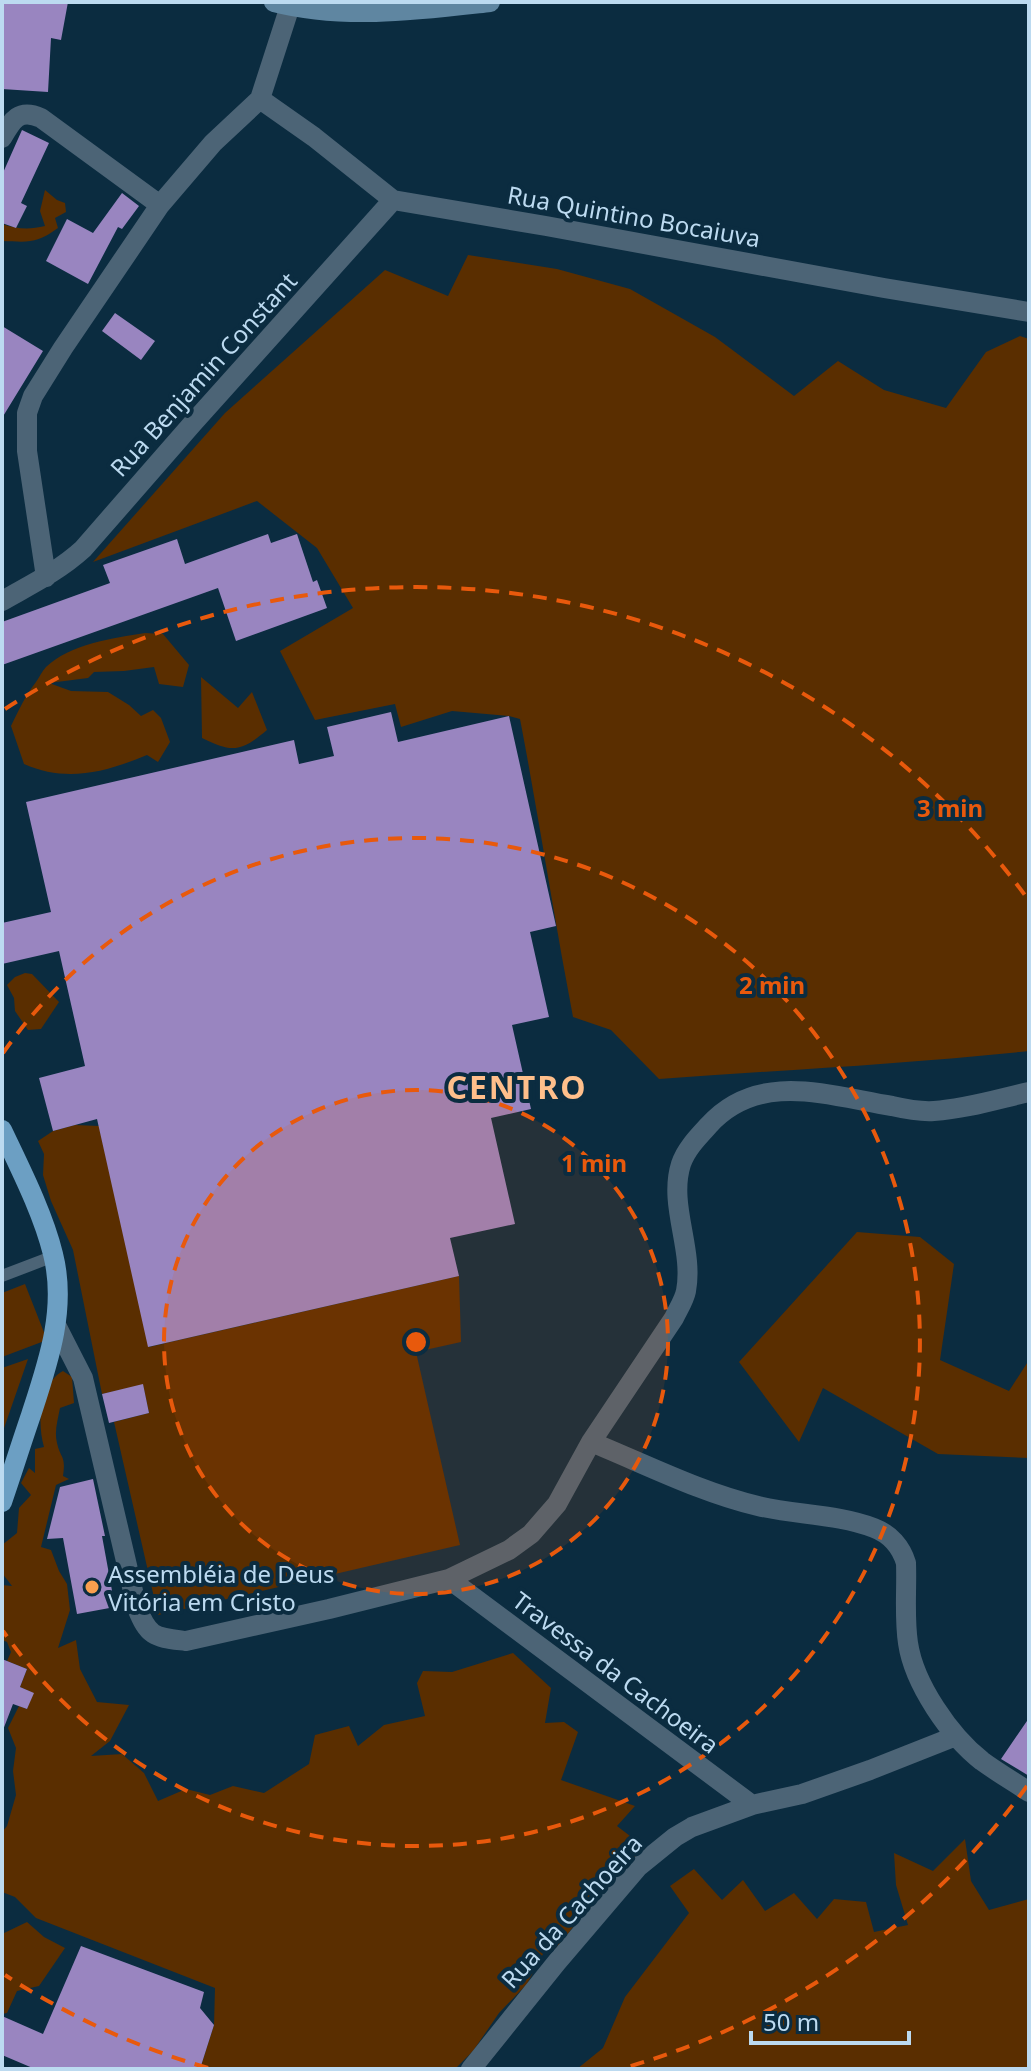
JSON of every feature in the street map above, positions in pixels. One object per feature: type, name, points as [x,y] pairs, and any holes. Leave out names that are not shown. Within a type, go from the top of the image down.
[{"type":"main road","points":[[282,4],[339,13],[373,7],[441,8],[490,2]]},
{"type":"main road","points":[[2,1130],[54,1256],[57,1291],[57,1327],[50,1358],[2,1502]]},
{"type":"street","points":[[46,577],[27,451],[27,413],[33,396],[160,205],[213,143],[260,99],[282,4]]},
{"type":"street","name":"Rua Quintino Bocaiuva","points":[[260,99],[393,200],[1029,312]]},
{"type":"street","points":[[2,138],[18,116],[33,114],[160,205]]},
{"type":"street","name":"Rua Benjamin Constant","points":[[2,601],[46,577],[83,549],[393,200]]},
{"type":"street","points":[[57,1327],[83,1378],[137,1608],[145,1627],[154,1635],[186,1641],[329,1609],[449,1579],[509,1550],[531,1534],[557,1504],[591,1442],[683,1300],[688,1273],[677,1197],[680,1166],[688,1150],[719,1114],[743,1099],[776,1090],[803,1091],[933,1111],[1029,1092]]},
{"type":"street","points":[[591,1442],[684,1481],[757,1506],[849,1521],[886,1534],[902,1552],[906,1563],[911,1659],[927,1694],[956,1736],[981,1761],[1029,1792]]},
{"type":"street","name":"Travessa da Cachoeira","points":[[449,1579],[752,1805]]},
{"type":"street","name":"Rua da Cachoeira","points":[[471,2069],[638,1867],[675,1837],[692,1827],[752,1805],[802,1794],[956,1736]]},
{"type":"lane","points":[[2,1276],[54,1256]]},
{"type":"shaded area","points":[[45,190],[65,203],[66,212],[55,218],[58,228],[32,241],[2,241],[2,224],[23,228],[45,226],[40,211]]},
{"type":"shaded area","points":[[468,255],[557,269],[630,289],[715,337],[794,396],[838,361],[884,390],[946,408],[986,352],[1020,336],[1029,339],[1029,1051],[659,1079],[611,1030],[573,1017],[520,719],[452,711],[401,727],[395,704],[315,720],[280,651],[353,608],[317,548],[257,501],[93,562],[225,413],[385,270],[448,296]]},
{"type":"shaded area","points":[[145,633],[163,634],[189,665],[183,687],[159,684],[154,667],[94,672],[88,678],[49,683],[71,691],[108,692],[141,716],[153,710],[161,718],[170,742],[158,762],[147,755],[101,770],[71,774],[40,770],[24,764],[11,726],[46,667],[79,647]]},
{"type":"shaded area","points":[[201,677],[238,708],[252,692],[267,730],[250,743],[236,748],[202,738]]},
{"type":"shaded area","points":[[25,973],[32,974],[59,1002],[41,1029],[28,1030],[15,1011],[14,998],[7,985]]},
{"type":"shaded area","points":[[75,1125],[99,1126],[149,1347],[459,1276],[461,1342],[416,1352],[460,1545],[158,1615],[114,1422],[149,1413],[143,1385],[102,1394],[73,1250],[43,1175],[44,1154],[38,1141],[53,1131]]},
{"type":"shaded area","points":[[857,1232],[920,1237],[954,1264],[940,1360],[1009,1391],[1029,1360],[1029,1458],[938,1454],[823,1388],[799,1442],[739,1362]]},
{"type":"shaded area","points":[[25,1284],[47,1340],[2,1357],[2,1293]]},
{"type":"shaded area","points":[[28,1359],[2,1434],[2,1368]]},
{"type":"shaded area","points":[[63,1371],[72,1377],[74,1403],[60,1408],[56,1434],[63,1461],[63,1476],[69,1479],[56,1485],[41,1547],[51,1550],[67,1584],[70,1610],[58,1648],[76,1640],[80,1669],[97,1702],[129,1705],[110,1741],[91,1756],[122,1754],[144,1773],[158,1801],[186,1789],[210,1795],[233,1786],[264,1793],[309,1764],[315,1735],[349,1726],[358,1746],[384,1725],[425,1716],[417,1683],[423,1671],[452,1672],[513,1653],[551,1688],[545,1723],[564,1722],[578,1732],[561,1780],[635,1806],[617,1826],[647,1849],[614,1878],[607,1903],[579,1919],[558,1947],[543,1954],[527,1984],[499,2013],[473,2051],[455,2069],[200,2069],[214,2025],[215,1988],[36,1918],[15,1897],[2,1892],[2,1832],[7,1826],[16,1795],[13,1771],[16,1748],[8,1728],[19,1706],[27,1709],[33,1693],[20,1687],[27,1669],[7,1661],[11,1652],[7,1642],[2,1640],[2,1585],[12,1586],[2,1573],[2,1545],[17,1533],[19,1508],[31,1495],[21,1483],[29,1468],[35,1473],[35,1449],[44,1447],[41,1416],[45,1394],[55,1377]]},
{"type":"shaded area","points":[[965,1839],[971,1881],[989,1910],[1029,1899],[1029,2069],[577,2069],[603,2048],[625,1997],[689,1913],[670,1886],[694,1869],[722,1900],[743,1880],[765,1911],[794,1893],[817,1919],[834,1899],[866,1902],[874,1932],[908,1925],[896,1885],[894,1853],[933,1871]]},
{"type":"shaded area","points":[[27,1922],[44,1937],[65,1948],[39,1986],[17,1991],[7,2013],[2,2014],[2,1934]]},
{"type":"building","points":[[4,2],[68,2],[61,40],[51,38],[48,92],[2,89]]},
{"type":"building","points":[[22,130],[49,143],[21,203],[27,206],[16,228],[2,223],[2,175]]},
{"type":"building","points":[[122,193],[139,206],[122,229],[118,227],[88,284],[46,261],[67,219],[93,233]]},
{"type":"building","points":[[115,313],[155,341],[141,360],[102,331]]},
{"type":"building","points":[[2,326],[43,351],[2,418]]},
{"type":"building","points":[[268,534],[271,543],[297,534],[313,582],[317,580],[327,608],[236,641],[218,588],[2,665],[2,622],[110,583],[103,565],[177,539],[185,564]]},
{"type":"building","points":[[391,712],[398,742],[509,716],[556,926],[530,932],[549,1017],[512,1025],[531,1109],[491,1118],[515,1224],[450,1238],[459,1276],[148,1347],[97,1119],[53,1131],[39,1078],[85,1066],[59,951],[2,964],[2,923],[51,912],[26,802],[294,740],[299,764],[334,756],[327,727]]},
{"type":"building","points":[[143,1384],[149,1413],[109,1423],[102,1394]]},
{"type":"building","points":[[93,1479],[115,1607],[77,1614],[63,1538],[47,1539],[60,1487]]},
{"type":"building","points":[[2,1659],[27,1669],[20,1687],[34,1693],[27,1709],[13,1704],[3,1730]]},
{"type":"building","points":[[1029,1718],[1029,1776],[1001,1759]]},
{"type":"building","points":[[81,1946],[204,1992],[200,2008],[214,2025],[200,2069],[35,2069],[2,2055],[2,2016],[43,2034]]},
{"type":"place","name":"Assembléia de Deus Vitória em Cristo","points":[[92,1587]]},
{"type":"district","name":"CENTRO","points":[[517,1086]]}]
